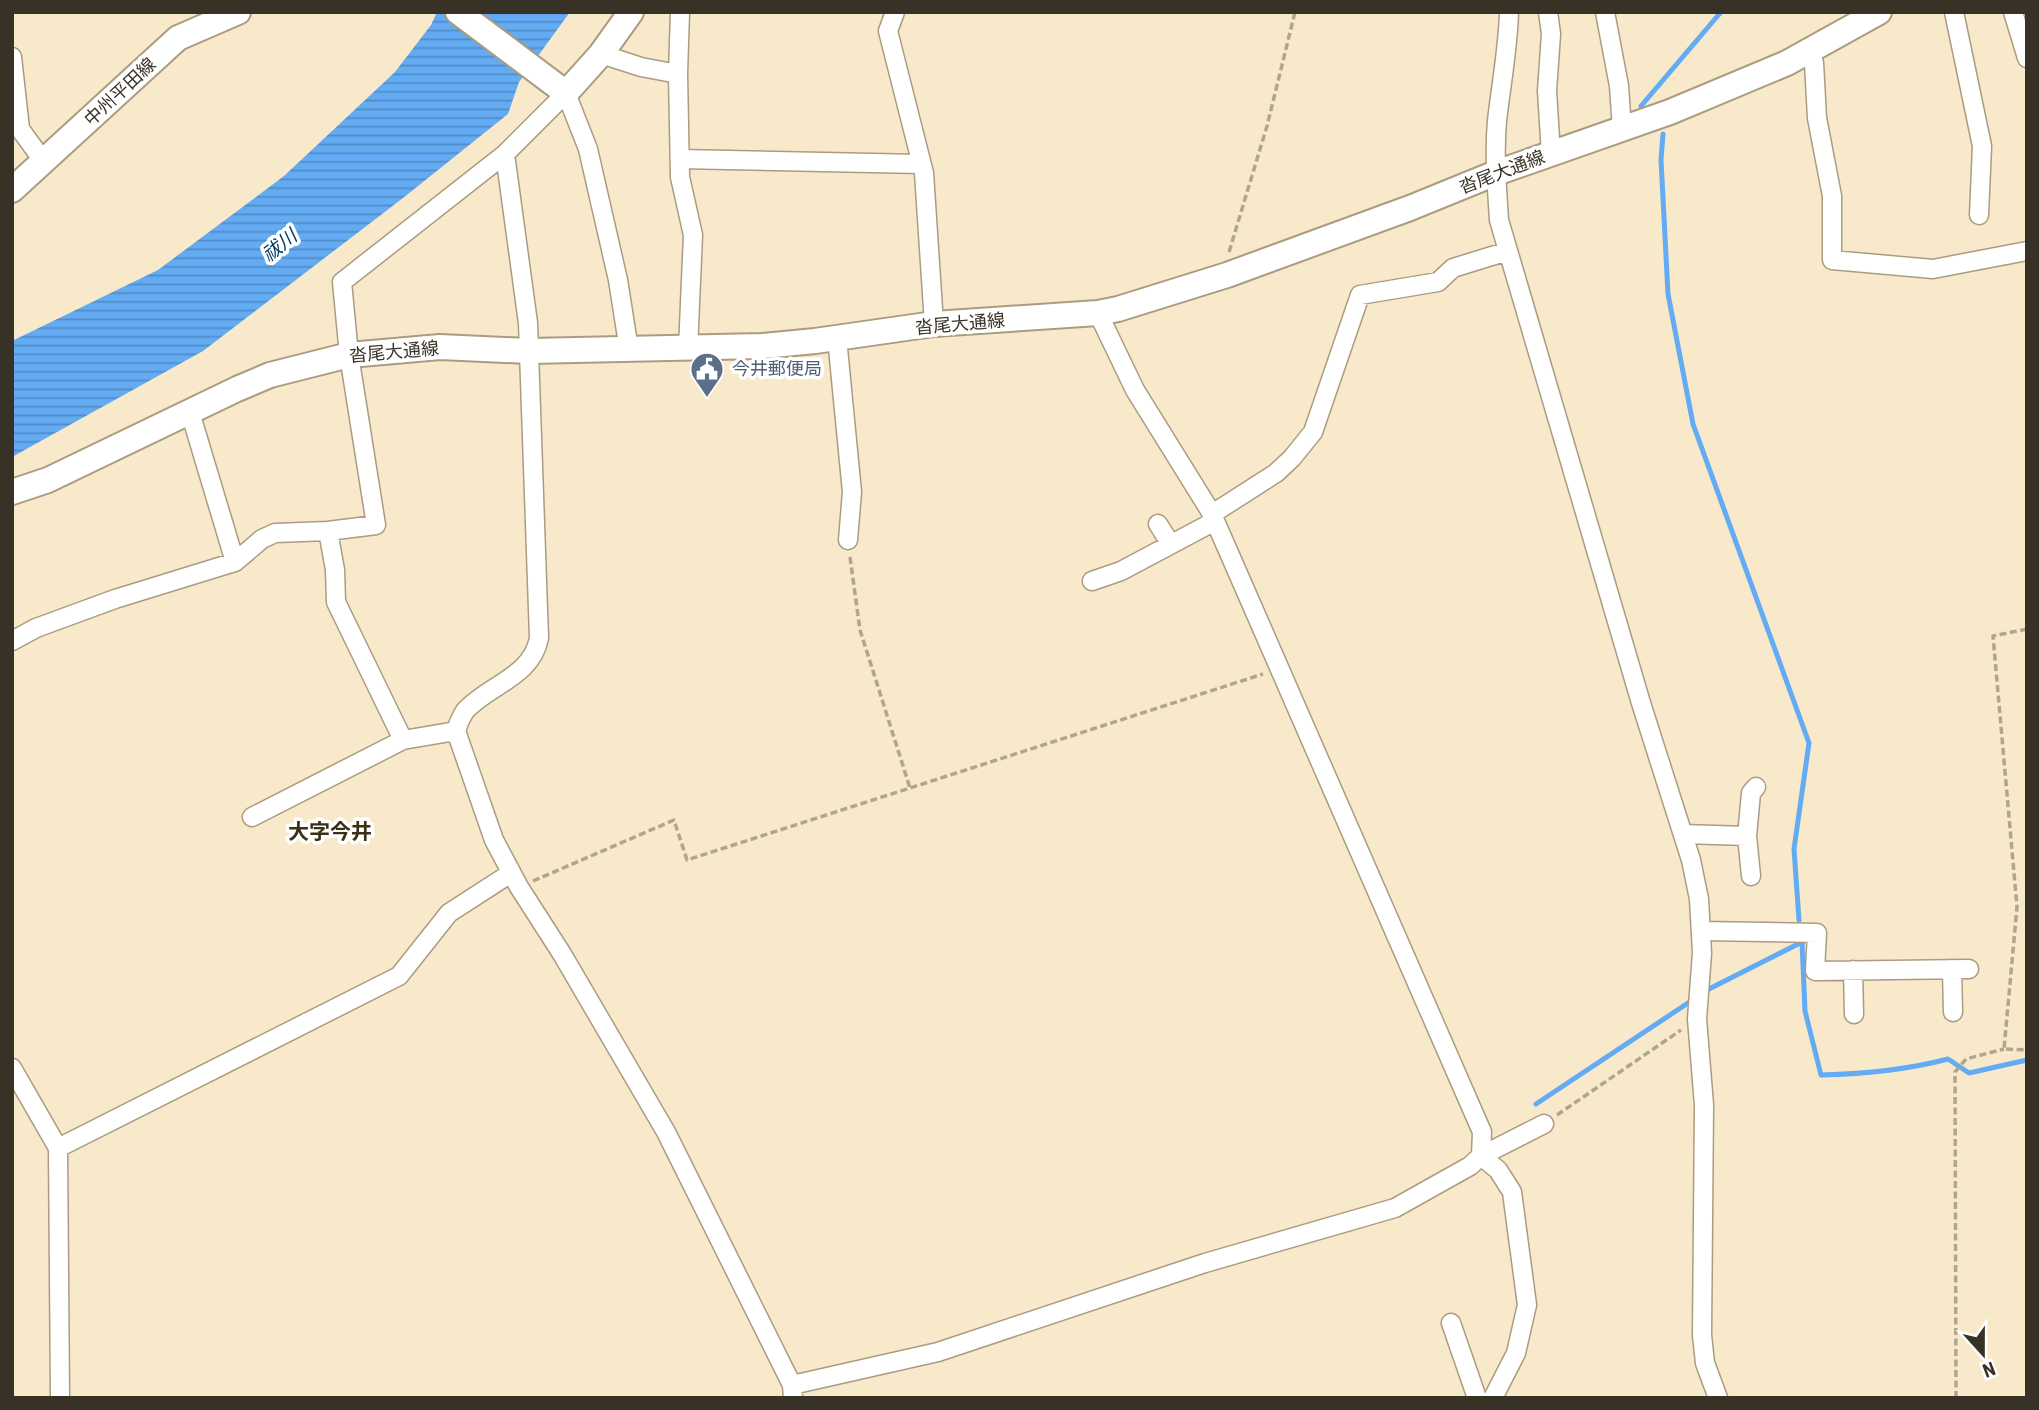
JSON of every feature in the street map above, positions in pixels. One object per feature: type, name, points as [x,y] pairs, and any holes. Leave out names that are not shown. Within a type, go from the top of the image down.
[{"type":"main road","name":"中州平田線","points":[[12,190],[178,38],[238,12]]},
{"type":"main road","points":[[458,12],[564,91],[601,54],[631,12]]},
{"type":"main road","name":"沓尾大通線","points":[[12,492],[48,480],[270,375],[349,355],[440,347],[528,351],[629,351],[762,346],[934,324],[1098,313],[1118,309],[1227,275],[1410,208],[1496,173],[1670,112],[1810,51],[1879,12]]},
{"type":"street","points":[[680,12],[680,177],[693,235],[688,349]]},
{"type":"street","points":[[895,12],[888,31],[924,173],[934,324]]},
{"type":"street","points":[[1509,12],[1497,123],[1499,220],[1637,690],[1694,873],[1702,931],[1697,1019],[1704,1105],[1702,1335],[1705,1363],[1718,1398]]},
{"type":"street","points":[[1548,12],[1551,34],[1547,91],[1551,154]]},
{"type":"street","points":[[1605,12],[1619,86],[1622,129]]},
{"type":"street","points":[[1954,12],[1982,146],[1979,215]]},
{"type":"street","points":[[2013,12],[2027,58]]},
{"type":"street","points":[[1810,51],[1814,63],[1817,118],[1832,196],[1832,260],[1933,269],[2027,251]]},
{"type":"street","points":[[601,54],[640,67],[678,74]]},
{"type":"street","points":[[12,57],[20,129],[44,162]]},
{"type":"street","points":[[12,641],[36,628],[115,599],[235,562],[262,538],[275,533],[328,531],[376,525],[349,355],[342,282],[505,153],[564,91],[588,149],[618,280],[629,351]]},
{"type":"street","points":[[505,153],[528,323],[539,638],[537,649],[523,668],[466,710],[456,732],[494,840],[515,880],[562,954],[666,1132],[793,1391],[938,1352],[1205,1263],[1395,1208],[1470,1166],[1481,1156],[1544,1124]]},
{"type":"street","points":[[680,159],[921,164]]},
{"type":"street","points":[[1092,581],[1121,570],[1214,517],[1276,473],[1292,458],[1313,432],[1360,295],[1438,282],[1453,268],[1508,251]]},
{"type":"street","points":[[1098,313],[1135,390],[1214,517],[1482,1132],[1481,1156]]},
{"type":"street","points":[[837,338],[852,492],[848,540]]},
{"type":"street","points":[[190,412],[235,562]]},
{"type":"street","points":[[1158,524],[1170,543]]},
{"type":"street","points":[[328,531],[335,570],[336,602],[403,740]]},
{"type":"street","points":[[252,817],[403,740],[456,732]]},
{"type":"street","points":[[1751,876],[1747,836],[1751,793],[1756,787]]},
{"type":"street","points":[[1683,834],[1747,836]]},
{"type":"street","points":[[58,1148],[399,976],[449,913],[515,880]]},
{"type":"street","points":[[1702,931],[1817,933],[1815,971],[1960,969],[1953,1012]]},
{"type":"street","points":[[1853,970],[1854,1014]]},
{"type":"street","points":[[12,1068],[58,1148],[60,1398]]},
{"type":"street","points":[[1481,1156],[1498,1170],[1512,1192],[1527,1305],[1516,1353],[1493,1398]]},
{"type":"street","points":[[1451,1323],[1477,1398]]},
{"type":"path","points":[[1229,252],[1267,126],[1295,12]]},
{"type":"path","points":[[848,540],[860,630],[910,788]]},
{"type":"path","points":[[2004,1049],[2017,907],[1993,636],[2027,629]]},
{"type":"path","points":[[515,880],[674,820],[687,860],[1279,669]]},
{"type":"path","points":[[1544,1124],[1697,1019]]},
{"type":"path","points":[[1956,1398],[1955,1072],[1966,1059],[2004,1049],[2027,1050]]},
{"type":"water","name":"祓川","points":[[437,12],[570,12],[519,82],[508,114],[403,198],[203,351],[12,457],[12,341],[158,270],[284,176],[395,72],[431,25]]},
{"type":"waterway","points":[[1641,106],[1721,12]]},
{"type":"waterway","points":[[1663,134],[1661,160],[1668,294],[1693,424],[1809,743],[1794,849],[1799,920]]},
{"type":"waterway","points":[[1705,991],[1802,942],[1805,1011],[1821,1075],[1885,1071],[1948,1059],[1969,1073],[2027,1060]]},
{"type":"waterway","points":[[1536,1104],[1694,999]]},
{"type":"place","name":"今井郵便局","points":[[707,399]]},
{"type":"district","name":"大字今井","points":[[330,832]]}]
